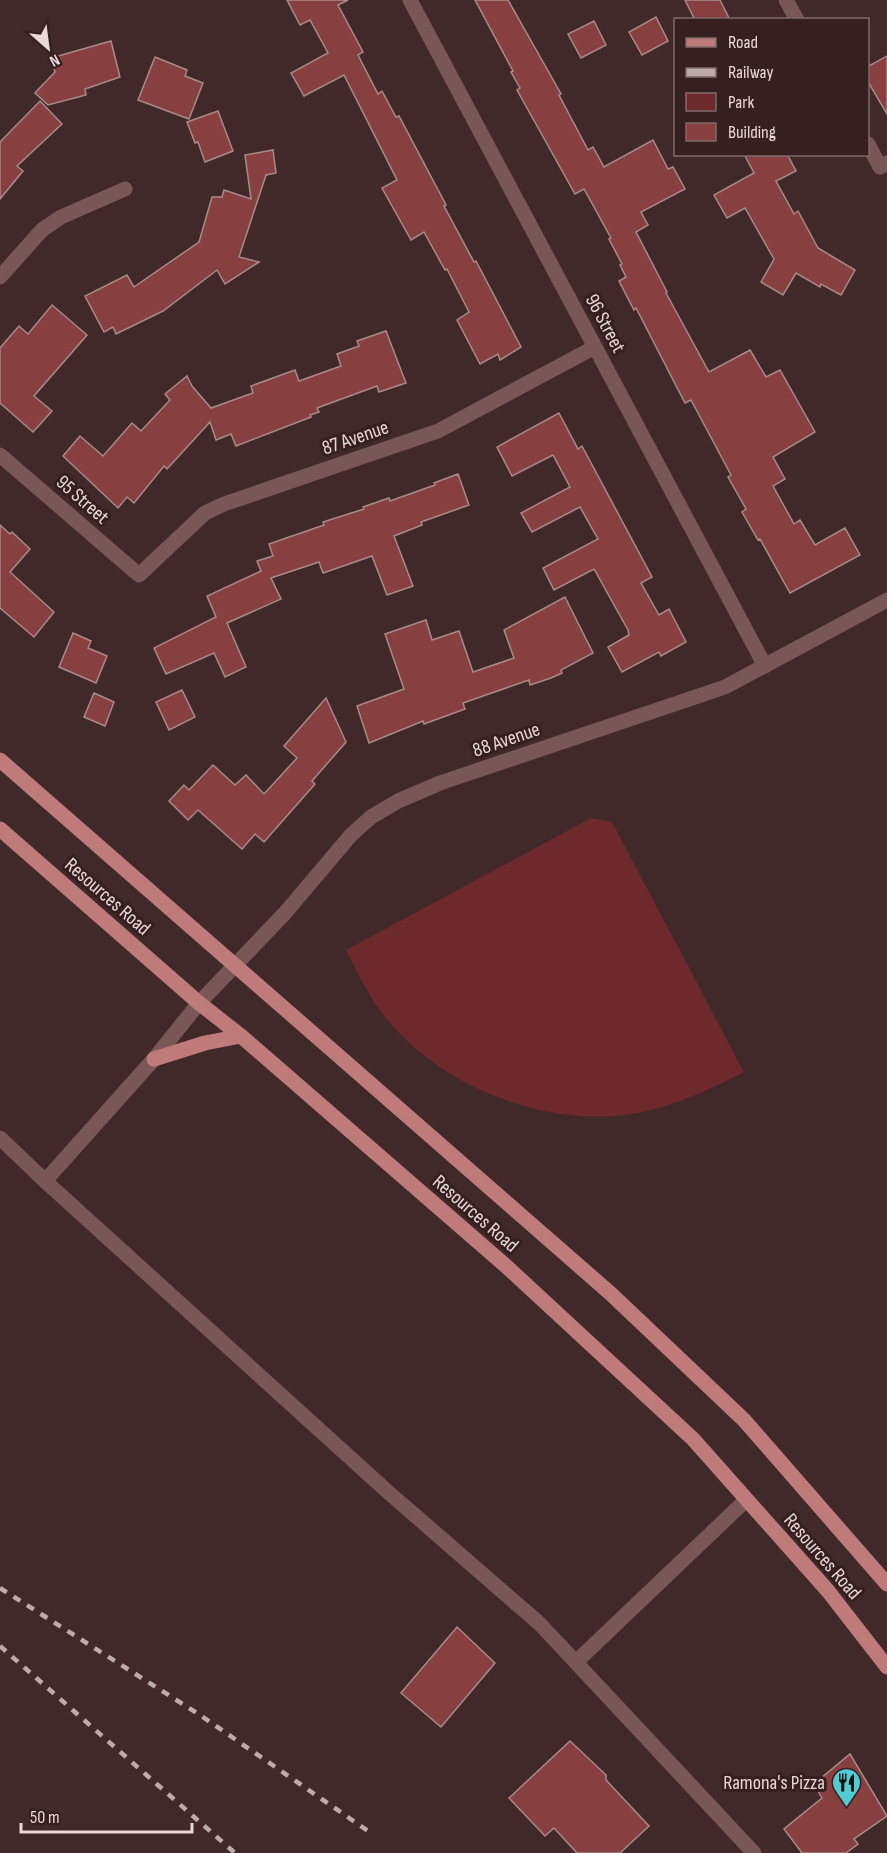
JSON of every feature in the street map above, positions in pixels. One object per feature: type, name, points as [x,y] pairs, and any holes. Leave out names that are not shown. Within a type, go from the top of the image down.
[{"type":"main road","name":"Resources Road","points":[[0,760],[610,1293],[744,1420],[887,1584]]},
{"type":"main road","name":"Resources Road","points":[[0,829],[506,1266],[693,1439],[828,1591],[887,1667]]},
{"type":"main road","points":[[154,1059],[205,1043],[241,1036]]},
{"type":"street","name":"96 Street","points":[[410,0],[765,666]]},
{"type":"street","points":[[786,0],[796,18]]},
{"type":"street","points":[[869,146],[884,165]]},
{"type":"street","points":[[0,277],[42,230],[61,217],[125,189]]},
{"type":"street","name":"87 Avenue","points":[[139,575],[205,513],[224,504],[438,431],[595,347]]},
{"type":"street","name":"95 Street","points":[[0,455],[139,575]]},
{"type":"street","name":"88 Avenue","points":[[45,1181],[154,1059],[199,1003],[285,912],[351,835],[371,817],[398,801],[440,783],[725,687],[887,600]]},
{"type":"street","points":[[0,1138],[388,1492],[540,1624],[754,1853]]},
{"type":"street","points":[[576,1662],[746,1500]]},
{"type":"green space","points":[[591,818],[612,822],[744,1072],[698,1094],[665,1106],[615,1116],[581,1116],[513,1103],[480,1090],[449,1073],[421,1053],[395,1029],[374,1002],[346,950]]},
{"type":"building","points":[[287,0],[348,0],[338,5],[363,52],[358,55],[378,94],[382,91],[396,117],[399,116],[446,205],[444,206],[521,347],[500,360],[498,354],[480,364],[457,320],[469,312],[447,269],[445,270],[424,232],[411,240],[382,188],[397,180],[344,75],[304,96],[291,73],[328,53],[310,20],[300,25]]},
{"type":"building","points":[[475,0],[508,0],[561,94],[559,95],[588,150],[593,147],[604,167],[653,140],[668,169],[673,167],[685,189],[641,212],[648,225],[636,232],[709,372],[750,350],[766,377],[780,370],[815,432],[773,457],[785,479],[773,486],[794,524],[800,520],[815,545],[845,528],[860,555],[790,593],[742,512],[746,509],[728,477],[731,475],[691,400],[685,403],[636,308],[634,310],[619,281],[626,277],[609,239],[611,238],[584,189],[575,194],[517,90],[520,88],[511,72],[513,71]]},
{"type":"building","points":[[685,0],[720,0],[729,18],[694,18]]},
{"type":"building","points":[[656,17],[668,41],[642,55],[629,32]]},
{"type":"building","points":[[594,21],[606,45],[581,58],[568,34]]},
{"type":"building","points":[[111,41],[120,77],[85,89],[86,95],[48,105],[35,93],[55,72],[51,58]]},
{"type":"building","points":[[887,56],[887,114],[869,83],[869,66]]},
{"type":"building","points":[[155,57],[187,70],[185,76],[203,83],[189,119],[138,100]]},
{"type":"building","points":[[40,101],[62,124],[17,166],[23,171],[0,199],[0,142]]},
{"type":"building","points":[[218,111],[233,151],[205,162],[198,142],[195,143],[187,122]]},
{"type":"building","points":[[273,150],[276,173],[266,175],[239,257],[259,262],[225,284],[217,270],[163,311],[116,334],[113,327],[104,332],[85,296],[127,275],[134,287],[199,242],[212,197],[222,197],[224,190],[251,199],[245,155]]},
{"type":"building","points":[[745,156],[788,156],[796,171],[776,181],[794,214],[798,211],[818,248],[855,270],[841,295],[821,284],[820,287],[796,273],[783,295],[761,282],[774,259],[745,208],[727,218],[714,195],[754,173]]},
{"type":"building","points":[[52,305],[87,335],[34,396],[52,411],[33,432],[0,403],[0,348],[19,326],[28,334]]},
{"type":"building","points":[[386,331],[406,383],[379,392],[377,386],[317,408],[319,412],[310,415],[311,417],[236,446],[231,434],[216,440],[210,422],[167,469],[164,466],[134,503],[127,497],[118,508],[63,456],[80,436],[103,456],[132,423],[141,431],[170,400],[165,394],[187,376],[192,386],[211,408],[253,393],[251,386],[295,370],[299,381],[341,366],[337,354],[359,346],[357,341]]},
{"type":"building","points":[[559,413],[578,449],[582,446],[652,577],[641,583],[659,615],[669,609],[686,642],[661,656],[659,652],[622,672],[608,647],[629,635],[628,630],[594,569],[554,590],[543,568],[598,539],[580,507],[532,532],[521,513],[570,487],[553,455],[512,476],[497,447]]},
{"type":"building","points":[[458,474],[469,505],[421,522],[422,525],[394,536],[413,586],[387,595],[372,556],[323,573],[319,562],[271,578],[281,599],[227,623],[246,667],[225,677],[214,653],[166,674],[154,648],[216,617],[207,596],[261,571],[257,561],[273,556],[269,544],[324,525],[323,522],[364,509],[363,507],[389,498],[390,501],[435,485],[434,483]]},
{"type":"building","points":[[0,525],[10,534],[12,532],[30,549],[10,572],[54,612],[34,637],[0,608]]},
{"type":"building","points":[[565,597],[593,653],[551,678],[530,685],[529,680],[463,703],[465,709],[424,724],[423,721],[369,743],[357,706],[404,689],[385,634],[426,620],[432,640],[459,631],[473,672],[514,658],[504,630]]},
{"type":"building","points":[[73,633],[91,641],[88,648],[107,656],[96,683],[59,667]]},
{"type":"building","points":[[182,690],[195,717],[169,730],[156,702]]},
{"type":"building","points":[[94,693],[114,702],[105,726],[84,717]]},
{"type":"building","points":[[326,698],[346,742],[312,781],[315,784],[264,842],[255,834],[242,849],[198,810],[188,820],[169,801],[184,785],[189,790],[213,765],[235,785],[246,775],[264,794],[297,758],[284,746]]},
{"type":"building","points":[[457,1627],[495,1663],[441,1727],[401,1693]]},
{"type":"building","points":[[570,1741],[606,1775],[606,1780],[649,1826],[620,1853],[577,1853],[554,1828],[545,1836],[509,1798]]},
{"type":"building","name":"Ramona's Pizza","points":[[850,1754],[887,1816],[854,1839],[858,1844],[846,1853],[802,1853],[784,1829],[822,1798],[814,1784]]},
{"type":"railway","points":[[0,1588],[200,1715],[368,1831]]},
{"type":"railway","points":[[0,1646],[235,1853]]},
{"type":"place","name":"Ramona's Pizza","points":[[846,1808]]}]
